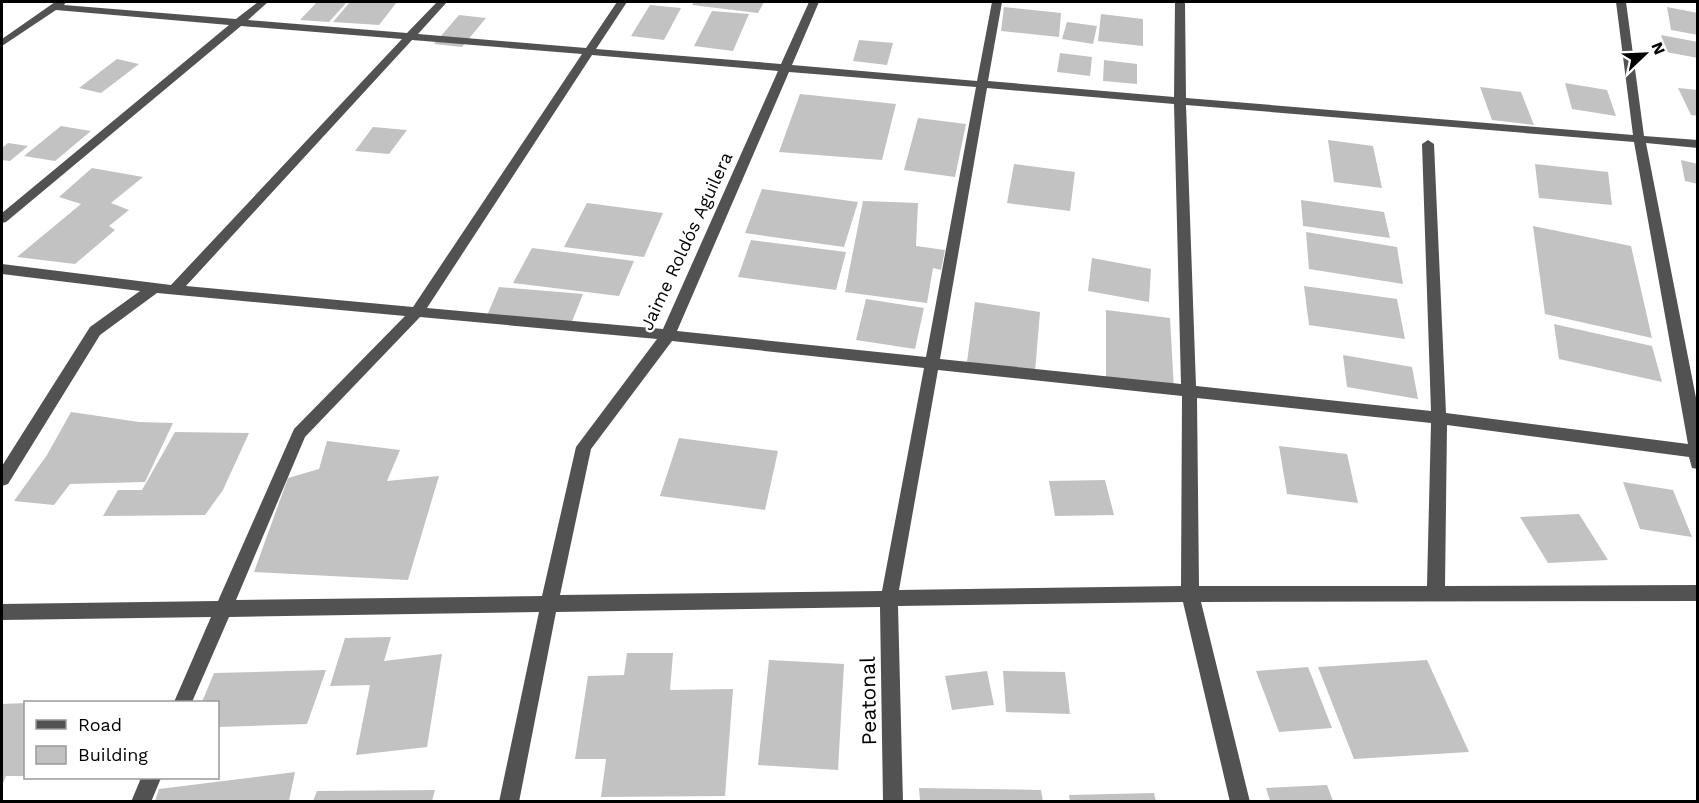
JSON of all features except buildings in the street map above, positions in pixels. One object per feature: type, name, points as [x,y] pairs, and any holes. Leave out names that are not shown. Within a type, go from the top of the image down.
[{"type":"street","points":[[2,219],[263,2]]},
{"type":"street","points":[[175,289],[442,2]]},
{"type":"street","points":[[183,701],[299,433],[417,312],[622,2]]},
{"type":"street","name":"Jaime Roldós Aguilera","points":[[509,801],[584,447],[668,335],[814,2]]},
{"type":"street","name":"Peatonal","points":[[893,801],[889,600],[997,2]]},
{"type":"street","points":[[1180,2],[1180,100],[1189,391],[1190,594],[1240,801]]},
{"type":"street","points":[[2,270],[154,288],[668,335],[1696,446],[1639,139],[1621,2]]},
{"type":"street","points":[[2,43],[58,4],[410,38],[1698,144]]},
{"type":"street","points":[[1428,144],[1439,418],[1436,592]]},
{"type":"street","points":[[2,479],[95,331],[154,288]]},
{"type":"street","points":[[2,612],[1190,594],[1698,593]]},
{"type":"street","points":[[141,801],[150,779]]}]
